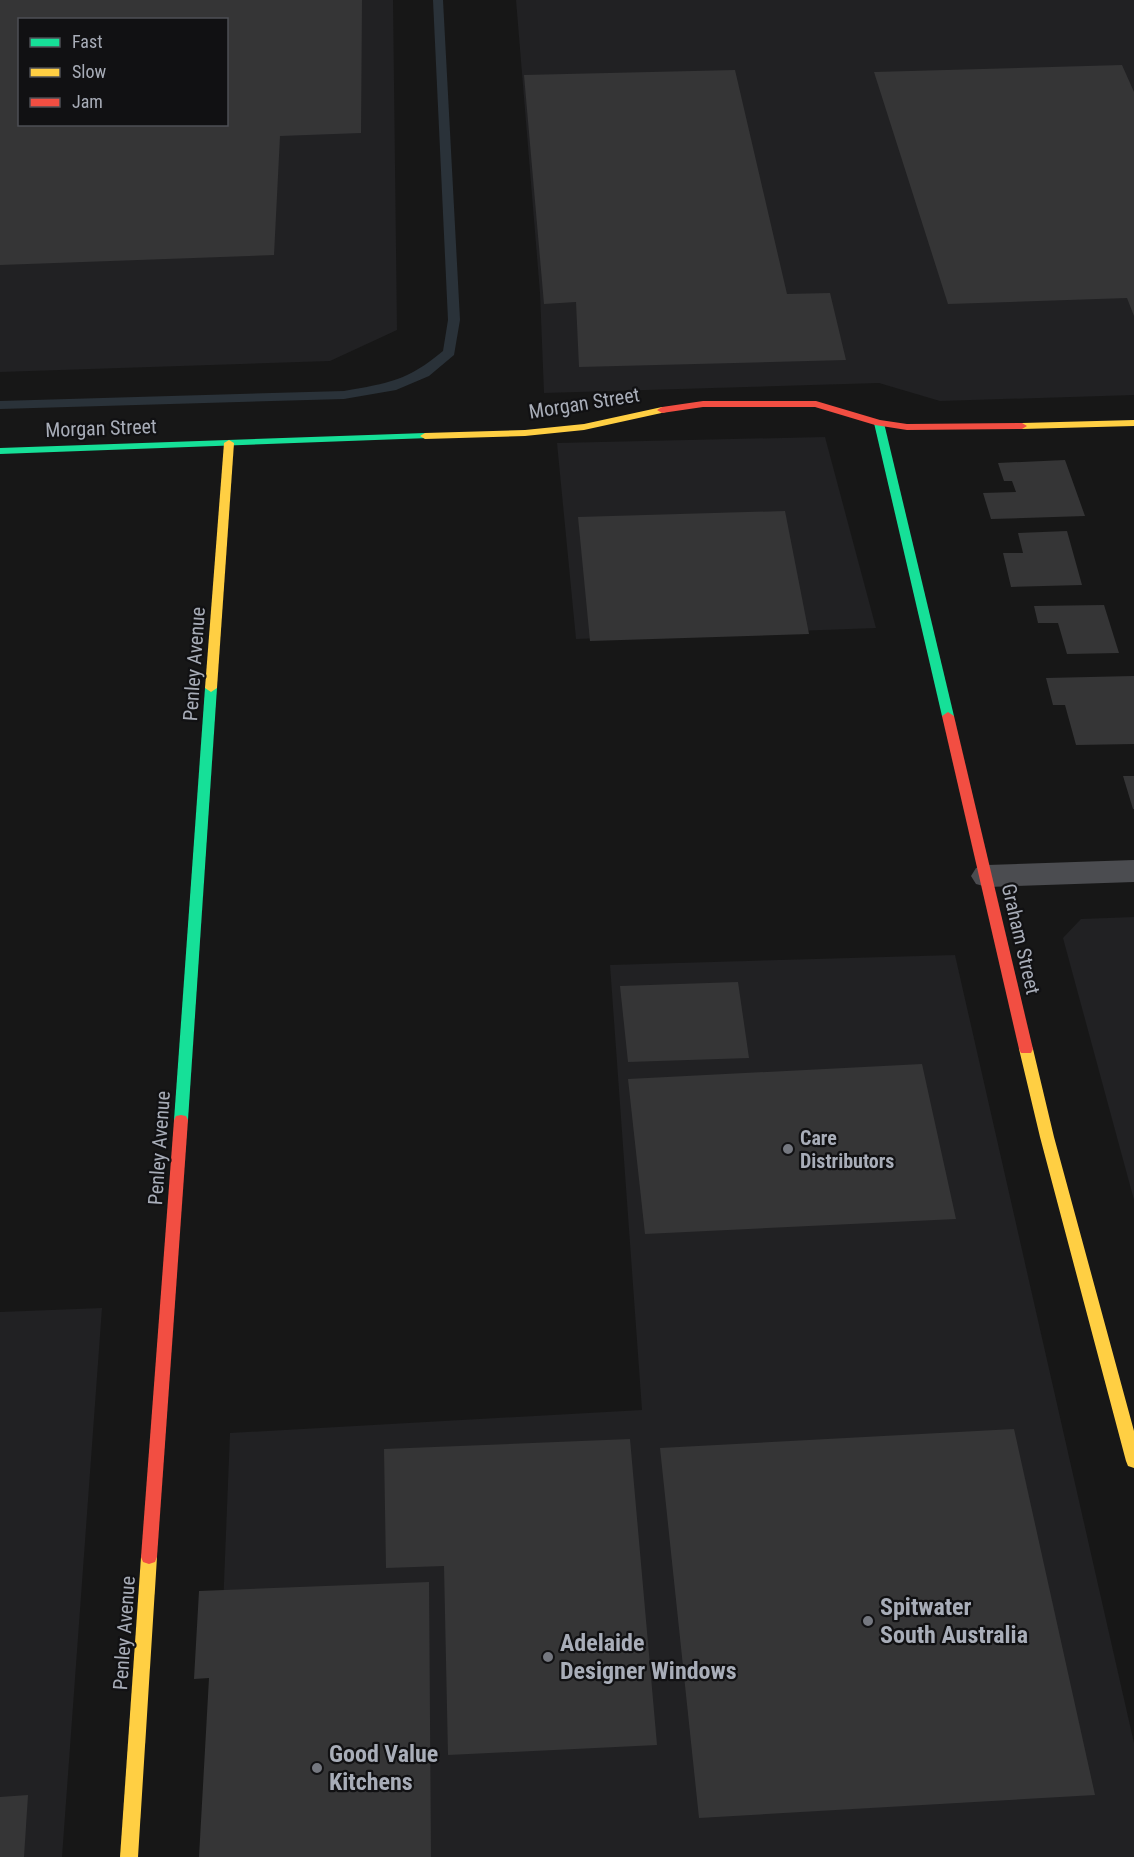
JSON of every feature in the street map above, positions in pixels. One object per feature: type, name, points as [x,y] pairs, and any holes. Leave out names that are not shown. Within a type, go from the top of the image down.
[{"type":"street","name":"Morgan Street","points":[[0,451],[525,433],[584,427],[645,413],[703,404],[816,404],[879,423],[952,428],[1134,423]]},
{"type":"street","name":"Graham Street","points":[[879,423],[1047,1137],[1134,1461]]},
{"type":"street","name":"Penley Avenue","points":[[129,1857],[230,443]]},
{"type":"street","points":[[987,876],[1134,871]]},
{"type":"shaded area","points":[[0,0],[393,0],[397,330],[330,361],[0,372]]},
{"type":"shaded area","points":[[516,0],[1134,0],[1134,395],[940,401],[879,383],[544,393],[540,293]]},
{"type":"shaded area","points":[[825,437],[876,628],[576,639],[557,443]]},
{"type":"shaded area","points":[[1134,917],[1134,1200],[1063,938],[1081,919]]},
{"type":"shaded area","points":[[955,955],[1134,1743],[1134,1857],[213,1857],[230,1433],[642,1410],[610,965]]},
{"type":"shaded area","points":[[102,1308],[62,1857],[0,1857],[0,1312]]},
{"type":"building","points":[[0,0],[362,0],[361,133],[280,136],[274,255],[0,265]]},
{"type":"building","points":[[1122,65],[1134,92],[1134,316],[1127,298],[948,304],[874,72]]},
{"type":"building","points":[[735,70],[787,294],[830,293],[846,360],[579,367],[576,302],[544,304],[524,75]]},
{"type":"building","points":[[1065,460],[1085,516],[991,519],[983,493],[1016,492],[1012,481],[1004,481],[998,463]]},
{"type":"building","points":[[785,511],[809,634],[590,641],[578,517]]},
{"type":"building","points":[[1067,531],[1082,585],[1011,587],[1003,553],[1023,553],[1018,533]]},
{"type":"building","points":[[1104,605],[1119,653],[1067,654],[1058,623],[1038,623],[1034,606]]},
{"type":"building","points":[[1134,676],[1134,744],[1076,745],[1065,705],[1053,705],[1046,678]]},
{"type":"building","points":[[1123,776],[1134,776],[1134,809],[1133,809]]},
{"type":"building","points":[[738,982],[749,1058],[628,1062],[620,986]]},
{"type":"building","name":"Care Distributors","points":[[922,1064],[956,1219],[645,1234],[628,1079]]},
{"type":"building","name":"Spitwater South Australia","points":[[1014,1429],[1095,1795],[699,1818],[660,1448]]},
{"type":"building","name":"Adelaide Designer Windows","points":[[630,1439],[657,1745],[448,1755],[444,1566],[386,1568],[384,1449]]},
{"type":"building","name":"Good Value Kitchens","points":[[429,1582],[431,1857],[199,1857],[209,1678],[194,1679],[199,1591]]},
{"type":"building","points":[[28,1795],[24,1857],[0,1857],[0,1797]]},
{"type":"waterway","points":[[0,405],[344,395],[396,386],[424,373],[449,352],[454,320],[438,0]]},
{"type":"traffic: fast","points":[[879,423],[948,716]]},
{"type":"traffic: fast","points":[[0,451],[425,436]]},
{"type":"traffic: fast","points":[[181,1120],[211,688]]},
{"type":"traffic: slow","points":[[425,436],[525,433],[584,427],[662,410]]},
{"type":"traffic: slow","points":[[1022,426],[1134,423]]},
{"type":"traffic: slow","points":[[211,688],[229,443]]},
{"type":"traffic: slow","points":[[1026,1049],[1047,1137],[1134,1461]]},
{"type":"traffic: slow","points":[[129,1857],[149,1557]]},
{"type":"traffic: jam","points":[[662,410],[703,404],[816,404],[879,423],[907,427],[1022,426]]},
{"type":"traffic: jam","points":[[948,716],[1026,1049]]},
{"type":"traffic: jam","points":[[149,1557],[181,1120]]},
{"type":"place","name":"Care Distributors","points":[[788,1149]]},
{"type":"place","name":"Spitwater South Australia","points":[[868,1621]]},
{"type":"place","name":"Adelaide Designer Windows","points":[[548,1657]]},
{"type":"place","name":"Good Value Kitchens","points":[[317,1768]]}]
